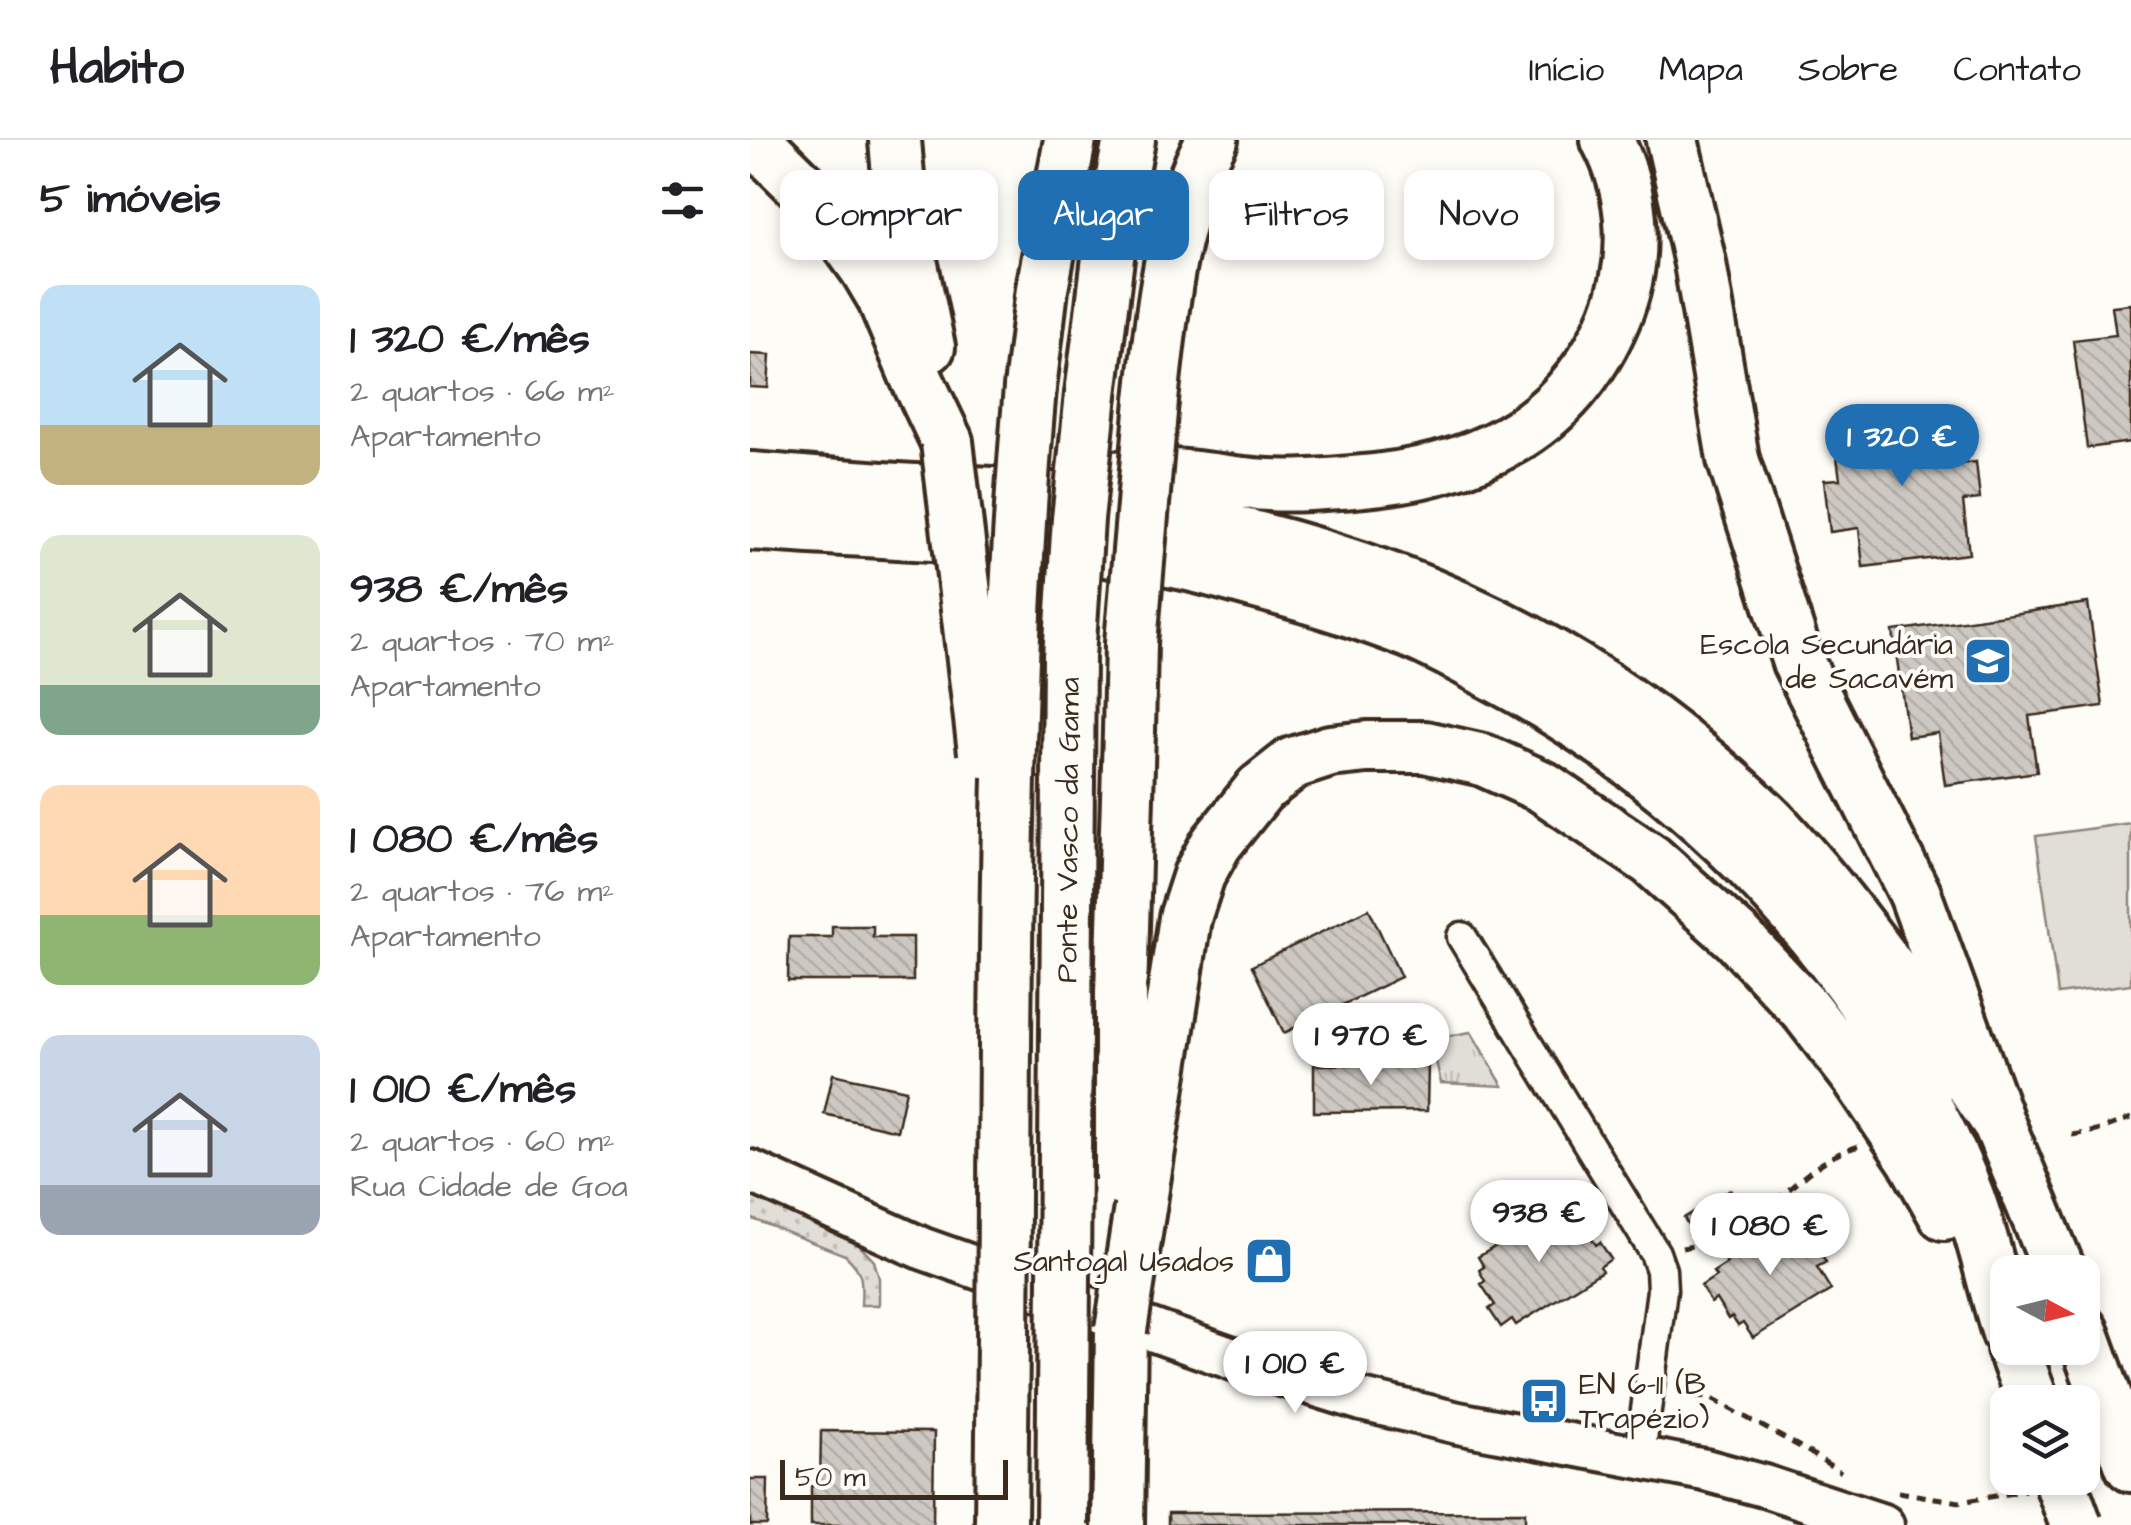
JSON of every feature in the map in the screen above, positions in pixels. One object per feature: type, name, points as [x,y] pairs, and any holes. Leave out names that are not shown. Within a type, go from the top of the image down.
[{"type":"highway","points":[[754,140],[817,201],[866,269],[882,296],[946,442]]},
{"type":"highway","points":[[895,140],[901,212],[913,280],[938,379],[1006,931]]},
{"type":"highway","name":"Ponte Vasco da Gama","points":[[1001,1525],[1006,931],[1018,522],[1042,288],[1070,140]]},
{"type":"highway","name":"Ponte Vasco da Gama","points":[[1062,1525],[1069,657],[1091,394],[1111,234],[1129,140]]},
{"type":"highway","points":[[1118,1525],[1121,994],[1131,643],[1152,400],[1171,256],[1183,210],[1212,140]]},
{"type":"highway","points":[[832,484],[1172,475],[1270,485],[1320,485],[1419,474],[1494,449],[1531,427],[1574,387],[1601,350],[1621,302],[1631,257],[1628,198],[1607,140]]},
{"type":"highway","points":[[1672,140],[1700,263],[1734,458],[1798,662],[1915,894],[1999,1124],[2053,1255]]},
{"type":"highway","points":[[1700,263],[1706,140]]},
{"type":"highway","points":[[750,478],[1048,498],[1228,529],[1364,568],[1450,601],[1521,635],[1648,715],[1775,827],[1842,903],[1882,956],[1999,1124]]},
{"type":"highway","points":[[750,524],[1046,544],[1175,562],[1350,610],[1412,634],[1535,696],[1602,738],[1738,851],[1850,982],[1934,1120],[1970,1200],[1990,1271]]},
{"type":"highway","points":[[1120,1330],[1185,918],[1199,875],[1216,844],[1260,789],[1293,763],[1330,751],[1368,747],[1425,747],[1483,760],[1544,787],[1652,860],[1738,938],[1805,1009],[1913,1159],[1990,1300]]},
{"type":"highway","points":[[2095,1365],[2131,1466]]},
{"type":"highway","points":[[2052,1495],[2076,1525]]},
{"type":"street","points":[[1462,937],[1655,1253],[1661,1270],[1662,1290],[1640,1456]]},
{"type":"street","points":[[750,1170],[921,1248],[1362,1400],[1458,1423],[1706,1470],[1764,1486],[1882,1507]]},
{"type":"path","points":[[2072,1135],[2131,1118]]},
{"type":"path","points":[[1655,1253],[1736,1235],[1755,1223],[1810,1170],[1868,1144]]},
{"type":"path","points":[[1664,1391],[1712,1399],[1848,1477]]},
{"type":"path","points":[[1882,1507],[1960,1502],[1992,1495]]},
{"type":"green space","points":[[2131,823],[2131,984],[2058,994],[2036,836]]},
{"type":"green space","points":[[1471,1032],[1503,1086],[1441,1083],[1431,1039]]},
{"type":"green space","points":[[750,1195],[852,1238],[874,1261],[879,1278],[879,1305],[861,1305],[860,1277],[845,1255],[750,1218]]},
{"type":"building","points":[[2131,304],[2131,442],[2087,448],[2073,340],[2116,335],[2112,306]]},
{"type":"building","points":[[750,354],[770,355],[768,388],[750,387]]},
{"type":"building","points":[[1953,413],[1959,464],[1976,462],[1980,499],[1963,501],[1969,554],[1863,567],[1859,528],[1830,532],[1824,480],[1840,479],[1833,428]]},
{"type":"building","points":[[2088,603],[2103,706],[2029,716],[2037,772],[1945,785],[1938,733],[1908,737],[1893,631]]},
{"type":"building","points":[[1369,909],[1401,977],[1284,1033],[1252,966]]},
{"type":"building","points":[[832,926],[873,926],[873,937],[913,937],[913,981],[788,981],[789,937],[832,937]]},
{"type":"building","points":[[1428,1064],[1427,1111],[1314,1112],[1314,1065]]},
{"type":"building","points":[[833,1074],[906,1090],[897,1131],[824,1114]]},
{"type":"building","points":[[1730,1190],[1744,1213],[1698,1242],[1684,1218]]},
{"type":"building","points":[[1559,1206],[1565,1216],[1570,1213],[1576,1222],[1580,1220],[1596,1245],[1600,1242],[1611,1259],[1600,1267],[1602,1271],[1516,1325],[1512,1319],[1501,1327],[1489,1309],[1495,1305],[1481,1284],[1485,1281],[1479,1270],[1484,1267],[1478,1257],[1496,1246],[1492,1240],[1514,1226],[1517,1233]]},
{"type":"building","points":[[1793,1213],[1800,1225],[1810,1219],[1820,1236],[1813,1240],[1826,1262],[1817,1267],[1831,1290],[1753,1338],[1743,1323],[1738,1326],[1732,1317],[1728,1319],[1716,1299],[1711,1303],[1701,1286],[1727,1263],[1722,1255],[1733,1248],[1737,1255],[1782,1228],[1780,1221]]},
{"type":"building","points":[[821,1431],[934,1432],[933,1525],[811,1525],[811,1486],[820,1486]]},
{"type":"building","points":[[750,1479],[768,1479],[767,1525],[750,1525]]},
{"type":"building","points":[[1525,1512],[1525,1525],[1168,1525],[1168,1513]]},
{"type":"place","name":"Escola Secundária de Sacavém","points":[[1988,661]]},
{"type":"place","name":"Santogal Usados","points":[[1269,1261]]},
{"type":"place","name":"EN 6-11 (B Trapézio)","points":[[1544,1401]]}]
